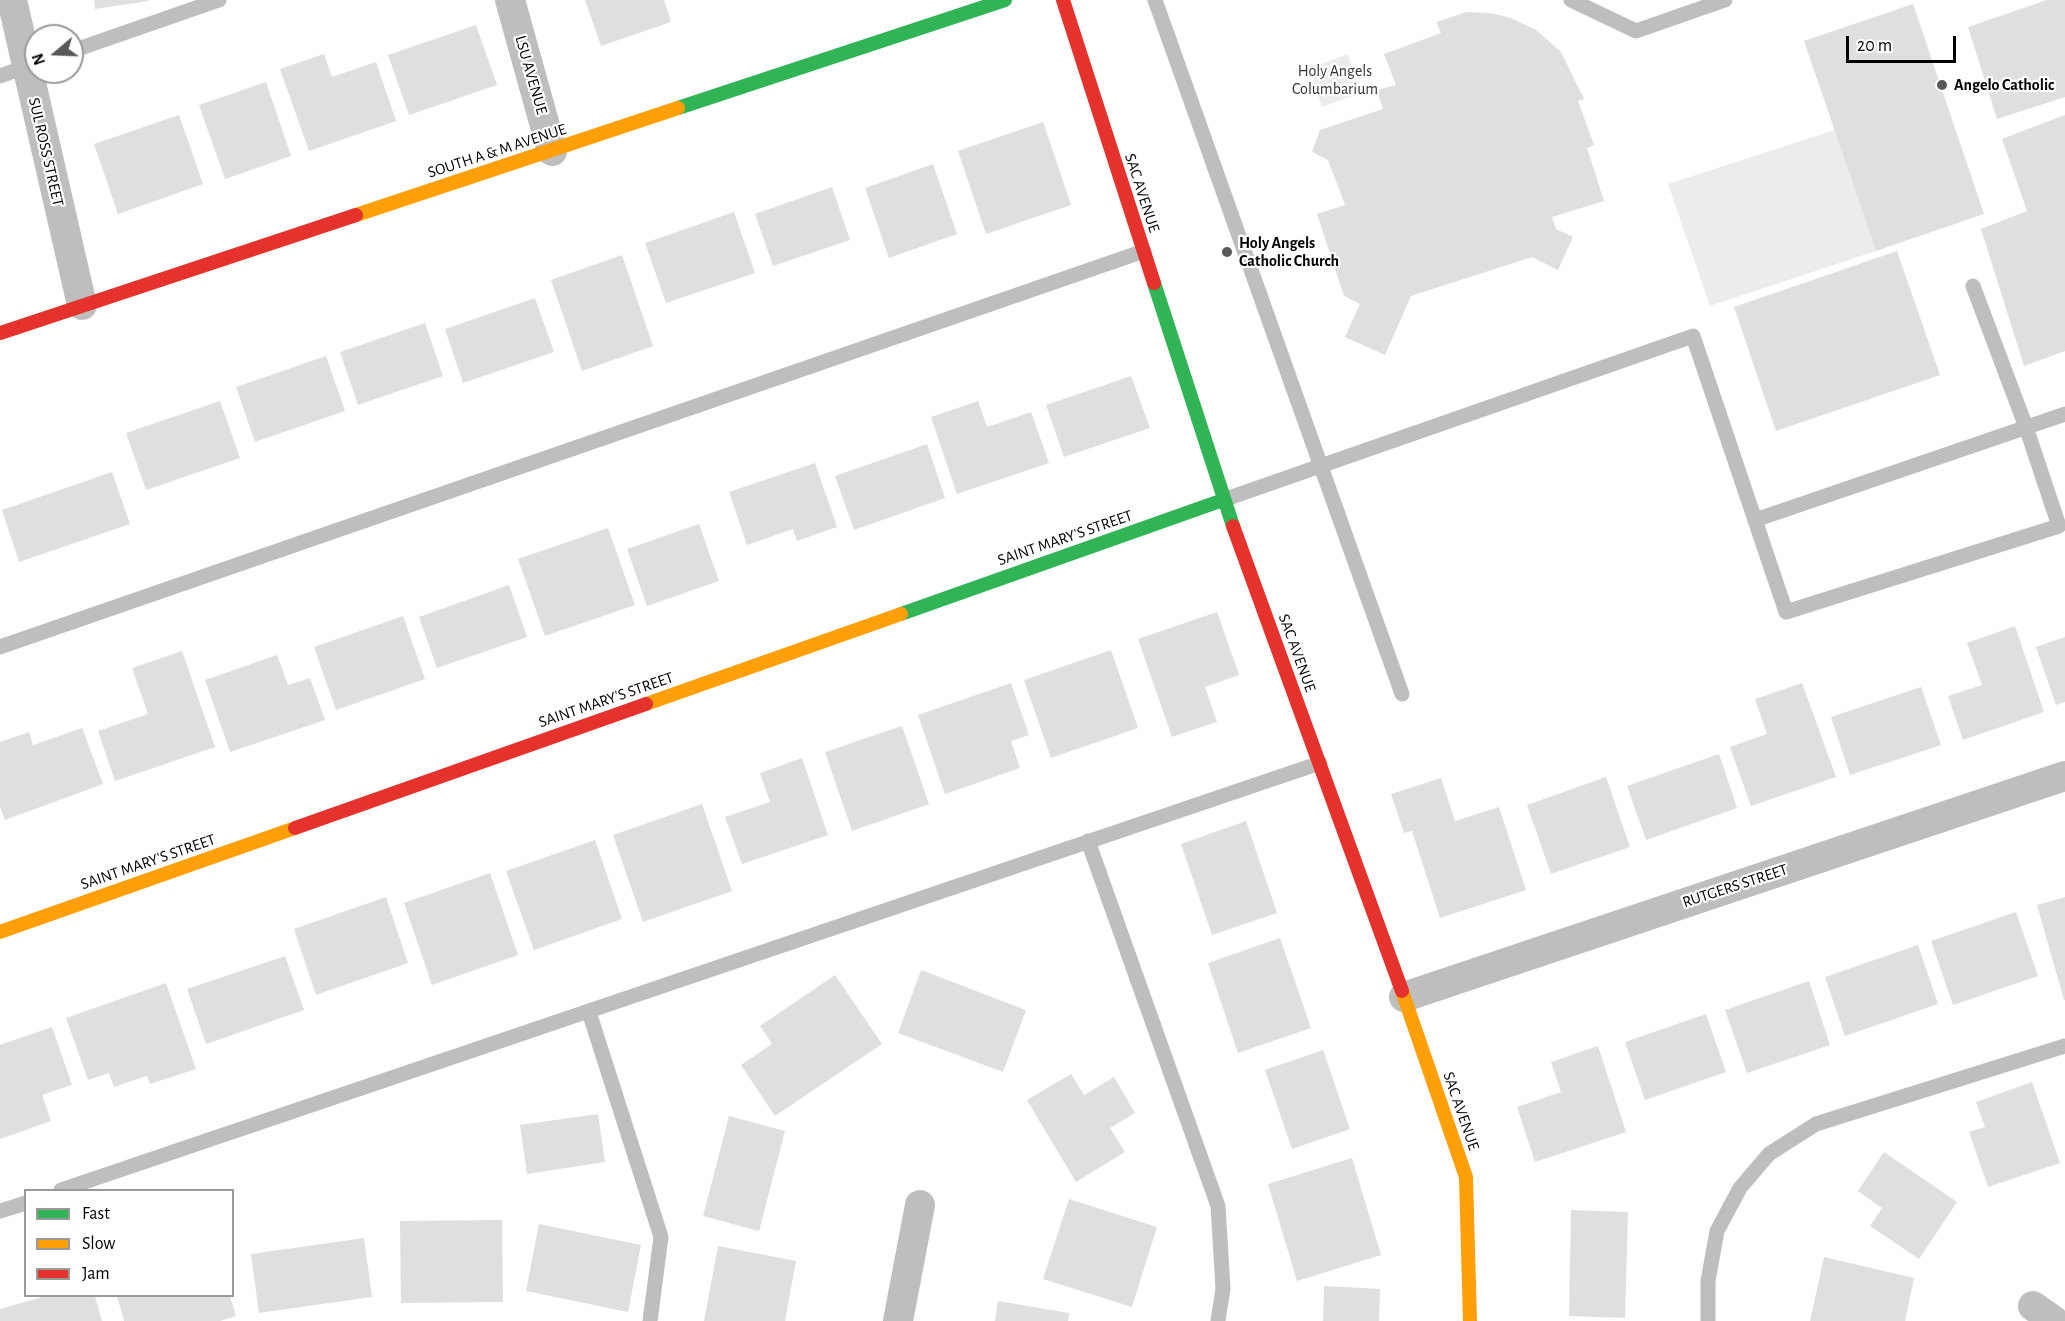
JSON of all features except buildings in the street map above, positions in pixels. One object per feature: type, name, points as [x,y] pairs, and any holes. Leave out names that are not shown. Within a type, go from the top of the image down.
[{"type":"street","name":"SUL ROSS STREET","points":[[12,0],[21,69],[82,305]]},
{"type":"street","name":"LSU AVENUE","points":[[510,0],[552,151]]},
{"type":"street","name":"SOUTH A & M AVENUE","points":[[0,333],[1005,0]]},
{"type":"street","name":"SAC AVENUE","points":[[1063,0],[1224,500],[1404,997],[1466,1177],[1470,1321]]},
{"type":"street","name":"SAINT MARY'S STREET","points":[[0,932],[1224,500]]},
{"type":"street","name":"RUTGERS STREET","points":[[1404,997],[2065,776]]},
{"type":"street","points":[[898,1321],[920,1205]]},
{"type":"lane","points":[[84,47],[219,0]]},
{"type":"lane","points":[[1155,0],[1402,694]]},
{"type":"lane","points":[[1571,0],[1636,31],[1725,0]]},
{"type":"lane","points":[[0,647],[1143,251]]},
{"type":"lane","points":[[1224,500],[1693,336],[1786,612],[2062,525],[1973,286]]},
{"type":"lane","points":[[1755,520],[2065,414]]},
{"type":"lane","points":[[68,1189],[1320,763]]},
{"type":"lane","points":[[1088,842],[1218,1206],[1223,1289],[1218,1321]]},
{"type":"lane","points":[[589,1012],[661,1237],[650,1321]]},
{"type":"lane","points":[[1708,1321],[1708,1281],[1717,1231],[1740,1188],[1769,1154],[1816,1124],[2065,1046]]},
{"type":"lane","points":[[0,1211],[24,1204]]},
{"type":"green space","name":"Holy Angels Columbarium","points":[[1348,54],[1361,93],[1322,107],[1310,68]]},
{"type":"green space","points":[[1835,130],[1876,251],[1710,306],[1668,184]]},
{"type":"traffic: fast","points":[[678,108],[1005,0]]},
{"type":"traffic: fast","points":[[1154,283],[1233,526]]},
{"type":"traffic: fast","points":[[901,614],[1223,500]]},
{"type":"traffic: slow","points":[[356,215],[678,108]]},
{"type":"traffic: slow","points":[[646,704],[901,614]]},
{"type":"traffic: slow","points":[[0,932],[295,828]]},
{"type":"traffic: slow","points":[[1402,991],[1466,1177],[1470,1321]]},
{"type":"traffic: jam","points":[[1063,0],[1154,283]]},
{"type":"traffic: jam","points":[[0,333],[356,215]]},
{"type":"traffic: jam","points":[[1233,526],[1402,991]]},
{"type":"traffic: jam","points":[[295,828],[646,704]]},
{"type":"place","name":"Angelo Catholic","points":[[1942,85]]},
{"type":"place","name":"Holy Angels Catholic Church","points":[[1227,252]]}]
